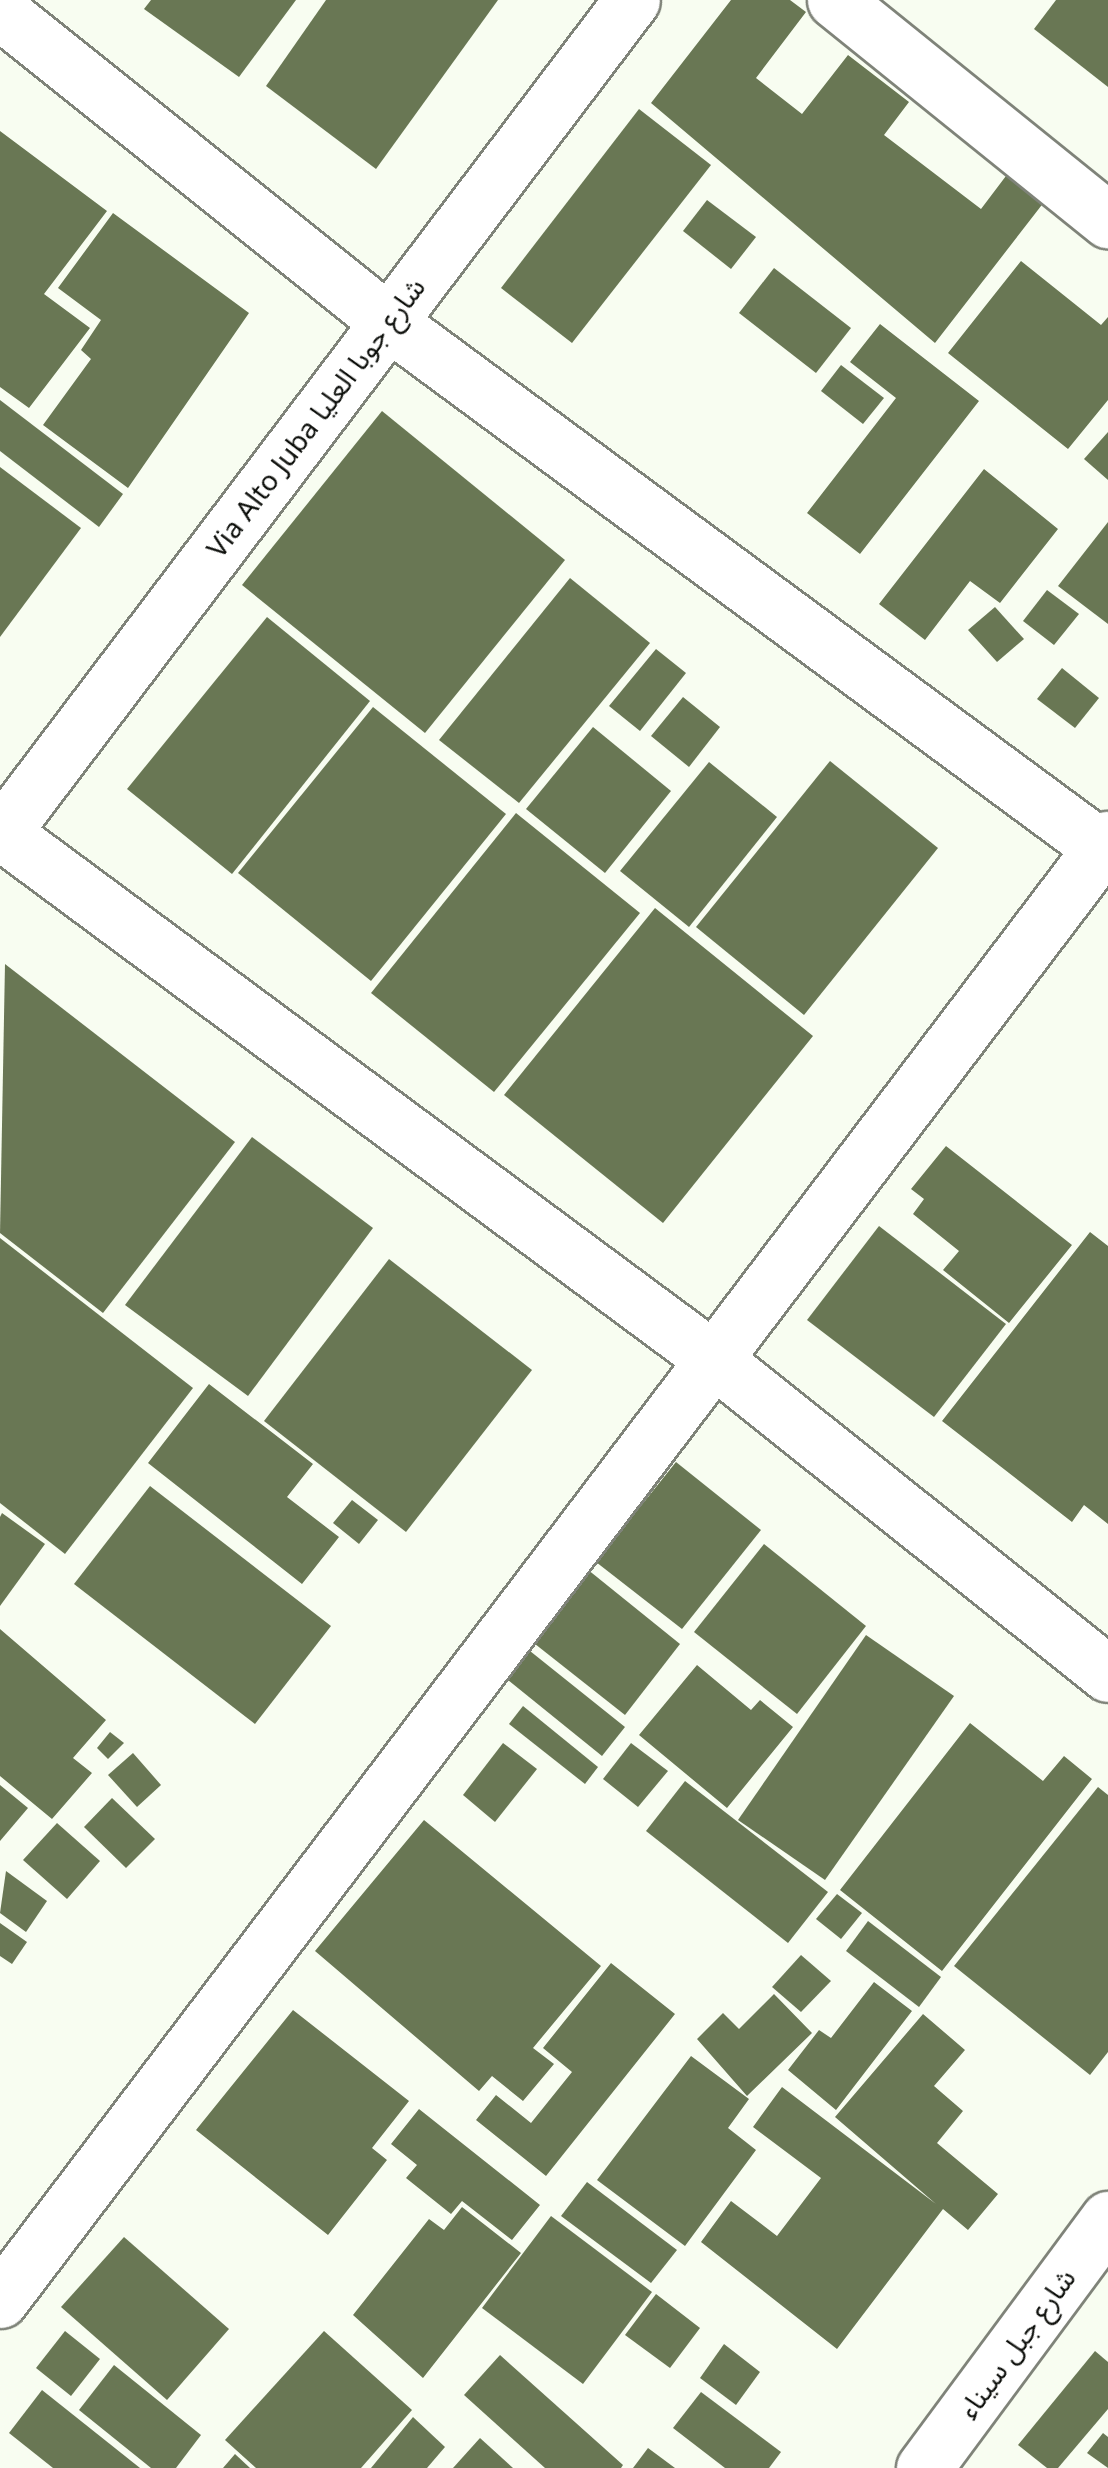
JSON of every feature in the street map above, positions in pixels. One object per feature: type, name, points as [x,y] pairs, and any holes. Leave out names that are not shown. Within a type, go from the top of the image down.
[{"type":"street","name":"Via Alto Juba شارع جوبا العليا","points":[[1,833],[632,0]]},
{"type":"street","points":[[835,0],[1108,220]]},
{"type":"street","points":[[0,11],[387,320],[1106,846],[0,2300]]},
{"type":"street","points":[[1,833],[717,1362],[1108,1674]]},
{"type":"street","name":"شارع جبل سيناء","points":[[924,2468],[1108,2218]]},
{"type":"building","points":[[151,0],[296,0],[239,77],[144,9]]},
{"type":"building","points":[[326,0],[498,0],[376,169],[266,86]]},
{"type":"building","points":[[731,0],[790,0],[806,12],[756,78],[802,114],[848,55],[909,102],[884,135],[981,209],[1012,168],[1048,197],[935,343],[651,103]]},
{"type":"building","points":[[1056,0],[1108,0],[1108,87],[1034,29]]},
{"type":"building","points":[[639,109],[711,165],[572,343],[501,288]]},
{"type":"building","points":[[0,131],[107,211],[44,294],[90,328],[29,408],[0,387]]},
{"type":"building","points":[[707,200],[756,237],[731,269],[683,231]]},
{"type":"building","points":[[113,213],[249,313],[128,488],[43,425],[91,359],[81,350],[101,320],[58,288]]},
{"type":"building","points":[[1021,261],[1101,325],[1108,317],[1108,400],[1068,449],[948,353]]},
{"type":"building","points":[[774,268],[851,328],[816,373],[739,313]]},
{"type":"building","points":[[880,324],[979,401],[860,554],[807,513],[896,398],[850,362]]},
{"type":"building","points":[[841,365],[884,398],[863,424],[821,391]]},
{"type":"building","points":[[0,400],[123,494],[99,527],[0,451]]},
{"type":"building","points":[[382,411],[565,560],[425,733],[242,585]]},
{"type":"building","points":[[1108,432],[1108,480],[1084,459]]},
{"type":"building","points":[[0,467],[81,528],[0,637]]},
{"type":"building","points":[[984,469],[1058,529],[1000,603],[970,581],[925,640],[879,604]]},
{"type":"building","points":[[1108,522],[1108,624],[1058,586]]},
{"type":"building","points":[[570,578],[650,643],[519,803],[439,740]]},
{"type":"building","points":[[1047,590],[1079,614],[1054,645],[1023,621]]},
{"type":"building","points":[[995,607],[1024,639],[997,662],[968,630]]},
{"type":"building","points":[[267,617],[370,701],[232,874],[127,789]]},
{"type":"building","points":[[656,649],[686,673],[640,731],[609,706]]},
{"type":"building","points":[[1062,668],[1099,698],[1075,728],[1037,699]]},
{"type":"building","points":[[683,697],[720,727],[689,767],[651,736]]},
{"type":"building","points":[[373,707],[506,814],[371,981],[238,873]]},
{"type":"building","points":[[593,727],[671,791],[605,873],[526,809]]},
{"type":"building","points":[[830,761],[938,848],[804,1015],[696,927]]},
{"type":"building","points":[[709,762],[777,817],[689,927],[620,871]]},
{"type":"building","points":[[516,813],[640,913],[494,1092],[371,993]]},
{"type":"building","points":[[655,908],[813,1036],[663,1223],[504,1095]]},
{"type":"building","points":[[5,964],[235,1142],[103,1313],[0,1233]]},
{"type":"building","points":[[252,1137],[373,1228],[248,1396],[125,1305]]},
{"type":"building","points":[[946,1146],[1072,1245],[1009,1323],[943,1270],[959,1251],[913,1214],[924,1199],[911,1189]]},
{"type":"building","points":[[879,1226],[1006,1324],[934,1417],[807,1320]]},
{"type":"building","points":[[1090,1232],[1108,1246],[1108,1524],[1084,1505],[1072,1522],[942,1421]]},
{"type":"building","points":[[0,1238],[193,1388],[65,1554],[0,1503]]},
{"type":"building","points":[[389,1259],[532,1370],[406,1532],[264,1421]]},
{"type":"building","points":[[209,1384],[313,1464],[287,1497],[339,1537],[302,1584],[148,1463]]},
{"type":"building","points":[[676,1462],[761,1530],[682,1629],[596,1562]]},
{"type":"building","points":[[150,1486],[331,1626],[255,1724],[74,1584]]},
{"type":"building","points":[[352,1500],[378,1520],[359,1544],[333,1523]]},
{"type":"building","points":[[2,1513],[45,1544],[0,1606],[0,1517]]},
{"type":"building","points":[[764,1544],[866,1626],[797,1714],[694,1632]]},
{"type":"building","points":[[587,1569],[680,1644],[625,1715],[530,1640]]},
{"type":"building","points":[[0,1629],[106,1720],[73,1758],[92,1773],[52,1819],[0,1776]]},
{"type":"building","points":[[866,1635],[954,1696],[825,1880],[738,1820]]},
{"type":"building","points":[[525,1647],[625,1727],[602,1756],[503,1676]]},
{"type":"building","points":[[697,1665],[751,1710],[760,1700],[793,1727],[727,1808],[639,1735]]},
{"type":"building","points":[[523,1706],[598,1767],[585,1784],[509,1724]]},
{"type":"building","points":[[970,1723],[1043,1781],[1064,1756],[1092,1779],[942,1971],[840,1890]]},
{"type":"building","points":[[110,1732],[124,1743],[108,1759],[97,1748]]},
{"type":"building","points":[[503,1743],[537,1769],[495,1822],[463,1795]]},
{"type":"building","points":[[631,1743],[668,1771],[638,1807],[603,1779]]},
{"type":"building","points":[[133,1753],[161,1785],[137,1807],[108,1775]]},
{"type":"building","points":[[685,1781],[828,1892],[788,1943],[646,1831]]},
{"type":"building","points":[[0,1785],[28,1808],[0,1841]]},
{"type":"building","points":[[1098,1787],[1108,1795],[1108,2052],[1090,2075],[954,1966]]},
{"type":"building","points":[[112,1798],[155,1839],[126,1868],[84,1827]]},
{"type":"building","points":[[424,1820],[601,1966],[533,2048],[554,2064],[523,2101],[492,2076],[479,2091],[315,1951]]},
{"type":"building","points":[[57,1823],[100,1861],[67,1899],[23,1860]]},
{"type":"building","points":[[6,1871],[47,1901],[26,1932],[0,1913]]},
{"type":"building","points":[[837,1894],[862,1913],[841,1939],[816,1919]]},
{"type":"building","points":[[868,1921],[941,1977],[919,2007],[846,1951]]},
{"type":"building","points":[[0,1923],[27,1942],[12,1964],[0,1956]]},
{"type":"building","points":[[801,1955],[831,1981],[801,2012],[772,1987]]},
{"type":"building","points":[[611,1963],[675,2014],[546,2176],[476,2120],[496,2095],[531,2123],[572,2072],[543,2048]]},
{"type":"building","points":[[874,1982],[912,2011],[836,2110],[788,2070],[819,2030],[831,2038]]},
{"type":"building","points":[[774,1994],[812,2033],[747,2096],[697,2039],[723,2013],[739,2029]]},
{"type":"building","points":[[293,2010],[409,2101],[372,2148],[387,2160],[328,2235],[196,2130]]},
{"type":"building","points":[[923,2014],[965,2050],[934,2086],[963,2111],[937,2143],[998,2194],[968,2230],[943,2209],[837,2349],[701,2242],[731,2201],[777,2236],[821,2178],[753,2127],[782,2087],[936,2204],[835,2117]]},
{"type":"building","points":[[691,2056],[749,2099],[728,2128],[756,2150],[685,2246],[597,2180]]},
{"type":"building","points":[[419,2109],[540,2205],[512,2240],[462,2201],[451,2214],[406,2178],[417,2165],[391,2144]]},
{"type":"building","points":[[587,2182],[677,2250],[651,2283],[561,2216]]},
{"type":"building","points":[[462,2207],[521,2253],[423,2378],[353,2315],[429,2219],[444,2230]]},
{"type":"building","points":[[551,2216],[652,2292],[583,2384],[482,2308]]},
{"type":"building","points":[[124,2237],[229,2329],[167,2400],[61,2307]]},
{"type":"building","points":[[656,2294],[700,2328],[670,2368],[625,2335]]},
{"type":"building","points":[[65,2331],[100,2359],[71,2396],[36,2368]]},
{"type":"building","points":[[324,2331],[412,2410],[361,2468],[256,2468],[225,2440]]},
{"type":"building","points":[[724,2344],[760,2372],[736,2405],[700,2378]]},
{"type":"building","points":[[1095,2351],[1108,2362],[1108,2409],[1058,2468],[1047,2468],[1018,2445]]},
{"type":"building","points":[[500,2355],[623,2465],[621,2468],[545,2468],[464,2395]]},
{"type":"building","points":[[114,2365],[201,2435],[176,2468],[151,2468],[79,2410]]},
{"type":"building","points":[[42,2390],[140,2468],[53,2468],[9,2433]]},
{"type":"building","points":[[701,2392],[781,2452],[769,2468],[725,2468],[673,2428]]},
{"type":"building","points":[[413,2417],[445,2447],[427,2468],[371,2468]]},
{"type":"building","points":[[1103,2433],[1108,2437],[1108,2468],[1087,2453]]},
{"type":"building","points":[[480,2438],[513,2468],[453,2468]]},
{"type":"building","points":[[648,2448],[675,2468],[633,2468]]},
{"type":"building","points":[[235,2454],[250,2468],[223,2468]]}]
